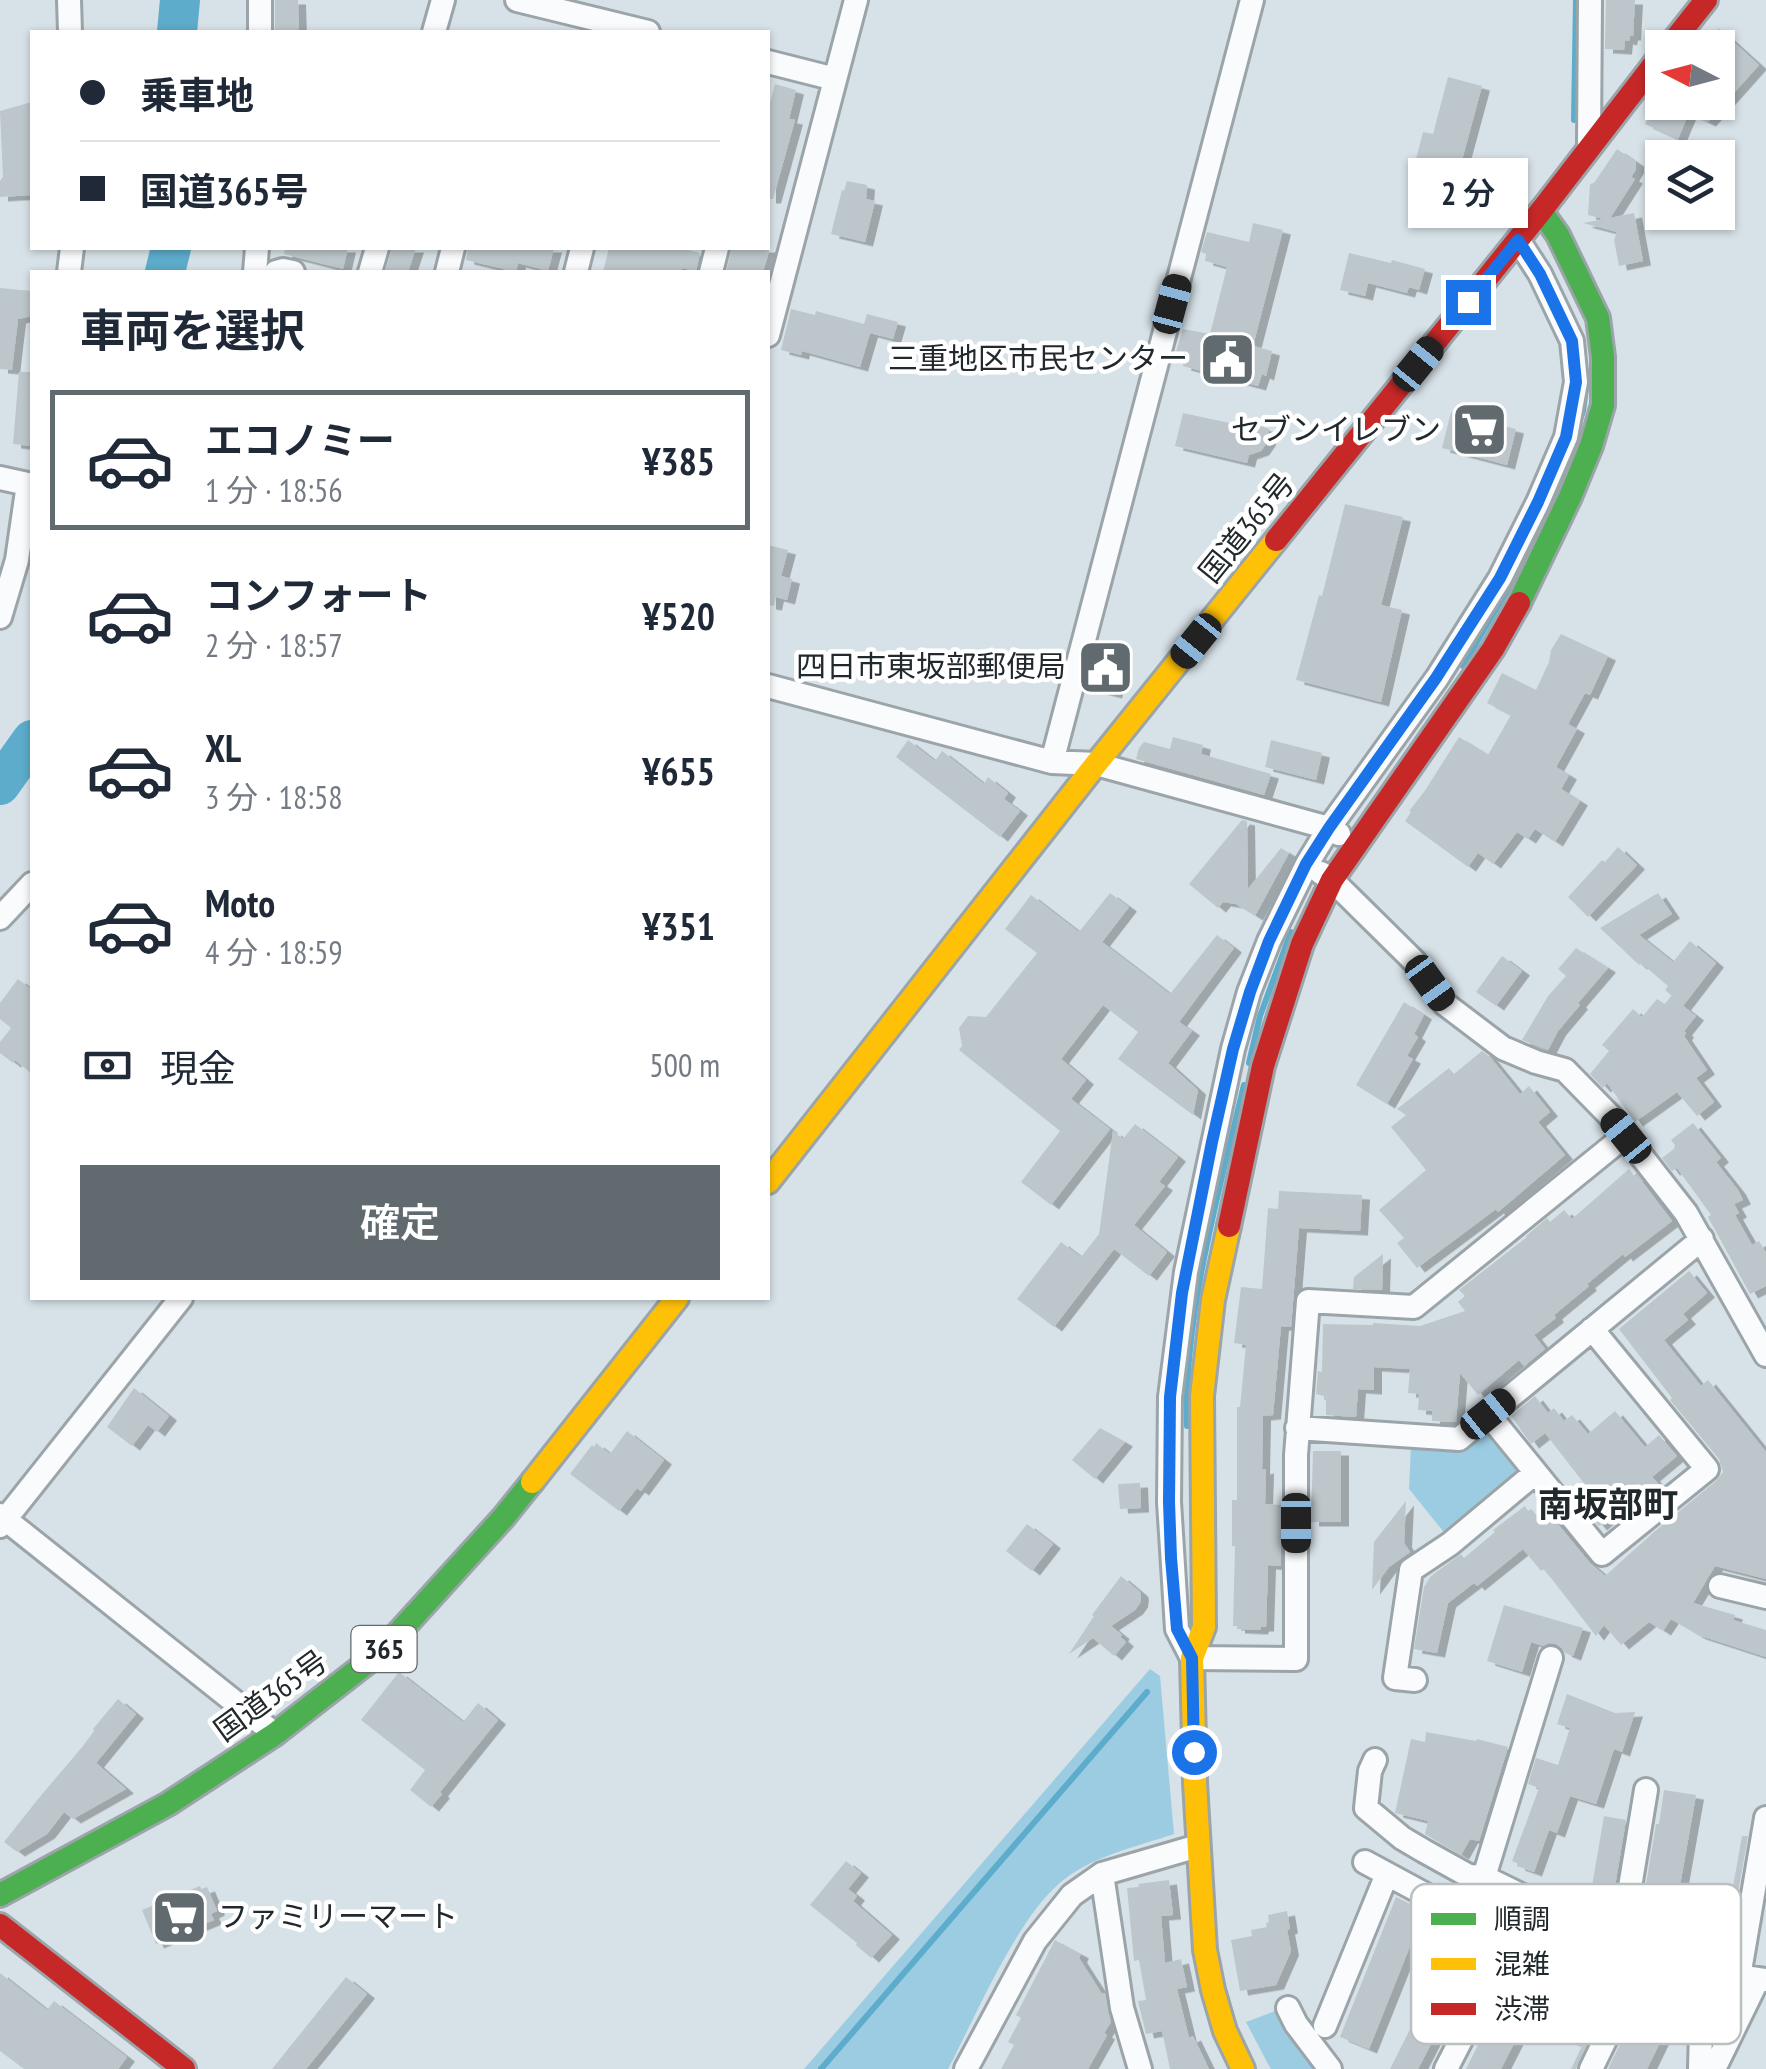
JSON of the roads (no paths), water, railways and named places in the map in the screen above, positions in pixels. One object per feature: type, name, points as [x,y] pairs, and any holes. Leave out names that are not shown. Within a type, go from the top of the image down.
[{"type":"main road","points":[[1682,30],[1706,0]]},
{"type":"main road","name":"国道365号","points":[[770,1179],[1096,764],[1542,211],[1645,75]]},
{"type":"main road","points":[[1243,2069],[1225,2031],[1209,1970],[1198,1846],[1192,1658],[1204,1627],[1201,1430],[1213,1300],[1263,1066],[1302,944],[1332,880],[1355,844],[1494,649],[1514,614],[1570,496],[1604,406],[1598,318],[1558,235],[1542,211]]},
{"type":"main road","name":"国道365号","points":[[0,1894],[168,1804],[275,1734],[382,1650],[503,1518],[674,1300]]},
{"type":"main road","points":[[0,1925],[184,2069]]},
{"type":"street","points":[[69,0],[70,30]]},
{"type":"street","points":[[260,0],[260,30]]},
{"type":"street","points":[[435,30],[443,0]]},
{"type":"street","points":[[518,0],[640,30]]},
{"type":"street","points":[[770,328],[856,0]]},
{"type":"street","points":[[1052,762],[1252,0]]},
{"type":"street","points":[[1588,146],[1590,0]]},
{"type":"street","points":[[770,63],[835,79]]},
{"type":"street","points":[[1518,240],[1540,274],[1572,341],[1576,382],[1566,437],[1500,578],[1436,678],[1306,864],[1269,941],[1233,1049],[1198,1209],[1179,1314],[1170,1397],[1169,1502],[1177,1629],[1192,1658],[1296,1658],[1297,1428],[1308,1301],[1414,1308],[1626,1136]]},
{"type":"street","points":[[0,478],[30,484],[18,560],[0,617]]},
{"type":"street","points":[[1465,632],[1494,649]]},
{"type":"street","points":[[770,687],[1052,762],[1096,764],[1329,828],[1355,844]]},
{"type":"street","points":[[1306,864],[1332,880],[1416,962],[1445,1004],[1503,1048],[1565,1070],[1667,1187],[1702,1240],[1766,1355]]},
{"type":"street","points":[[0,918],[30,886]]},
{"type":"street","points":[[1297,1428],[1460,1438],[1702,1240]]},
{"type":"street","points":[[180,1300],[2,1520],[275,1734]]},
{"type":"street","points":[[1488,1414],[1602,1554],[1707,1468],[1592,1329]]},
{"type":"street","points":[[1415,1680],[1395,1678],[1411,1570],[1450,1544],[1536,1473]]},
{"type":"street","points":[[1720,1586],[1766,1597]]},
{"type":"street","points":[[1484,1877],[1551,1658]]},
{"type":"street","points":[[1375,1760],[1370,1770],[1366,1808],[1402,1838],[1469,1876],[1484,1877],[1498,1884]]},
{"type":"street","points":[[1631,1884],[1646,1790]]},
{"type":"street","points":[[1741,2008],[1754,1978],[1766,1818]]},
{"type":"street","points":[[966,2069],[1035,1941],[1072,1896],[1102,1874],[1198,1846]]},
{"type":"street","points":[[1365,1862],[1411,1887]]},
{"type":"street","points":[[1102,1874],[1122,2008],[1139,2069]]},
{"type":"street","points":[[1325,2026],[1387,1874]]},
{"type":"street","points":[[1288,2008],[1330,2069]]},
{"type":"street","points":[[1446,2069],[1459,2044]]},
{"type":"street","points":[[1591,2069],[1603,2044]]},
{"type":"street","points":[[1700,2069],[1701,2044]]},
{"type":"street","points":[[1714,2069],[1725,2044]]},
{"type":"waterway","points":[[177,30],[180,0]]},
{"type":"waterway","points":[[1574,120],[1576,0]]},
{"type":"waterway","points":[[166,270],[170,250]]},
{"type":"waterway","points":[[1579,423],[1588,373]]},
{"type":"waterway","points":[[1463,666],[1515,572]]},
{"type":"waterway","points":[[0,785],[30,743]]},
{"type":"waterway","points":[[1249,1063],[1260,1016],[1291,932]]},
{"type":"waterway","points":[[1187,1426],[1187,1385],[1197,1299],[1244,1085]]},
{"type":"waterway","points":[[821,2069],[1147,1692]]},
{"type":"place","name":"三重地区市民センター","points":[[1227,359]]},
{"type":"place","name":"セブンイレブン","points":[[1480,430]]},
{"type":"place","name":"四日市東坂部郵便局","points":[[1105,667]]},
{"type":"place","name":"ファミリーマート","points":[[179,1917]]},
{"type":"district","name":"南坂部町","points":[[1608,1505]]}]
